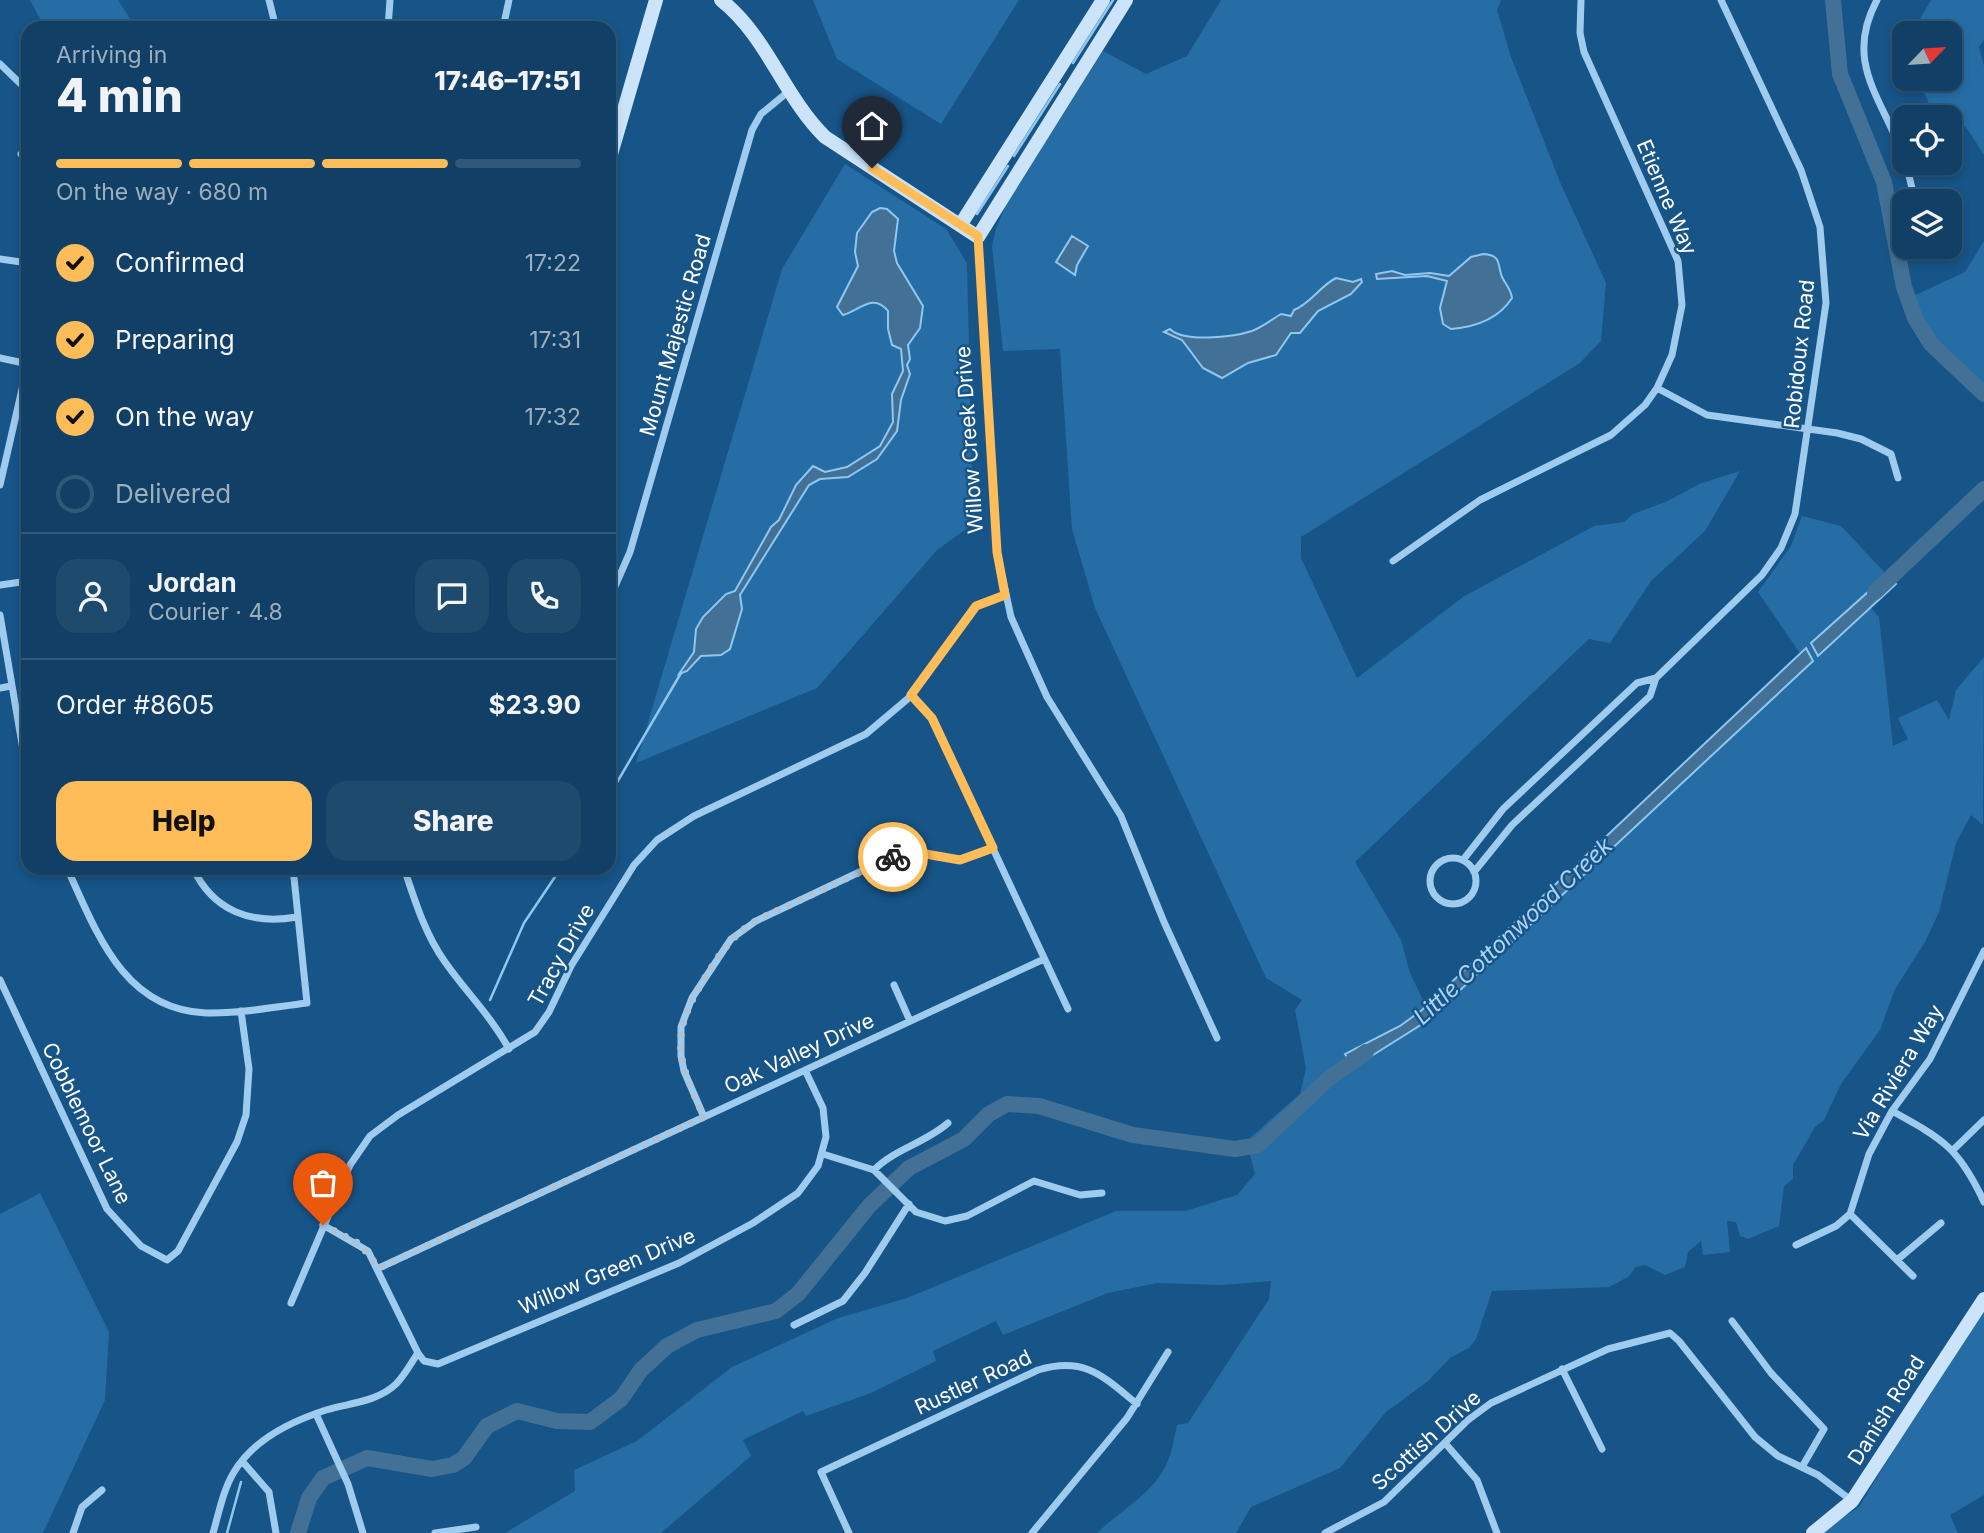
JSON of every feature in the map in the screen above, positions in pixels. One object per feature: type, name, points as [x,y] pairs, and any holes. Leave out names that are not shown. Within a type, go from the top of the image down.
[{"type":"street","points":[[270,0],[274,21]]},
{"type":"street","points":[[388,21],[390,0]]},
{"type":"street","points":[[504,21],[509,0]]},
{"type":"street","points":[[616,138],[656,0]]},
{"type":"street","points":[[721,0],[751,32],[789,91],[825,137],[978,236],[1126,0]]},
{"type":"street","points":[[961,224],[1103,0]]},
{"type":"street","name":"Etienne Way","points":[[1393,561],[1480,500],[1611,435],[1631,419],[1657,388],[1672,355],[1682,304],[1678,261],[1584,52],[1580,33],[1581,0]]},
{"type":"street","name":"Robidoux Road","points":[[1656,678],[1637,683],[1503,809],[1463,860],[1451,858],[1432,872],[1429,877],[1432,891],[1444,903],[1462,903],[1476,887],[1474,872],[1512,825],[1650,696],[1656,678],[1753,585],[1781,548],[1800,494],[1826,303],[1820,227],[1801,170],[1721,0]]},
{"type":"street","points":[[1877,0],[1863,29],[1862,59],[1892,130]]},
{"type":"street","points":[[0,64],[21,84]]},
{"type":"street","name":"Mount Majestic Road","points":[[616,584],[630,552],[752,130],[761,114],[789,91]]},
{"type":"street","name":"Willow Creek Drive","points":[[978,236],[997,552],[1005,595],[1022,647],[1034,673],[1105,788],[1131,838],[1164,922],[1217,1038]]},
{"type":"street","points":[[0,259],[21,262]]},
{"type":"street","points":[[0,358],[21,362]]},
{"type":"street","points":[[1657,388],[1707,415],[1861,439],[1891,454],[1898,478]]},
{"type":"street","points":[[0,484],[21,393]]},
{"type":"street","points":[[0,585],[21,582]]},
{"type":"street","name":"Tracy Drive","points":[[291,1303],[349,1165],[370,1136],[398,1115],[509,1049],[543,1023],[571,966],[634,865],[657,840],[694,816],[866,734],[911,695],[976,606],[1005,595]]},
{"type":"street","points":[[0,615],[21,741]]},
{"type":"street","points":[[0,688],[11,686]]},
{"type":"street","points":[[911,695],[932,718],[1068,1009]]},
{"type":"street","points":[[704,1117],[682,1064],[681,1027],[692,998],[731,939],[757,920],[889,858],[914,852],[960,860],[993,848]]},
{"type":"street","points":[[1463,860],[1474,872]]},
{"type":"street","points":[[70,875],[103,946],[126,978],[166,1004],[191,1012],[241,1011],[307,1003],[294,875]]},
{"type":"street","points":[[197,875],[210,895],[233,912],[264,920],[297,917]]},
{"type":"street","points":[[407,875],[432,943],[453,974],[492,1019],[509,1049]]},
{"type":"street","name":"Via Riviera Way","points":[[1850,1214],[1869,1154],[1892,1111],[1930,1059],[1984,951]]},
{"type":"street","name":"Oak Valley Drive","points":[[379,1268],[1044,959]]},
{"type":"street","points":[[1975,969],[1983,974]]},
{"type":"street","name":"Cobblemoor Lane","points":[[0,980],[107,1209],[141,1245],[167,1260],[178,1251],[242,1129],[250,1084],[241,1011]]},
{"type":"street","points":[[894,985],[910,1021]]},
{"type":"street","name":"Willow Green Drive","points":[[418,1353],[424,1361],[438,1364],[679,1263],[783,1204],[807,1184],[823,1154],[823,1108],[805,1070]]},
{"type":"street","points":[[1892,1111],[1928,1131],[1953,1150],[1968,1168],[1984,1202]]},
{"type":"street","points":[[1953,1150],[1984,1119]]},
{"type":"street","points":[[877,1172],[886,1160],[927,1140],[948,1123]]},
{"type":"street","points":[[823,1154],[877,1172],[901,1193],[909,1205],[924,1216],[945,1221],[967,1216],[1034,1181],[1080,1195],[1102,1193]]},
{"type":"street","points":[[794,1325],[843,1301],[909,1205]]},
{"type":"street","points":[[1796,1245],[1836,1226],[1850,1214],[1913,1276]]},
{"type":"street","points":[[1897,1260],[1941,1223]]},
{"type":"street","points":[[213,1533],[228,1483],[242,1461],[266,1438],[316,1414],[359,1403],[383,1393],[396,1385],[418,1353],[379,1268],[360,1244],[323,1225]]},
{"type":"street","name":"Danish Road","points":[[1813,1533],[1852,1501],[1984,1299]]},
{"type":"street","points":[[1732,1321],[1771,1373],[1824,1429],[1802,1467]]},
{"type":"street","name":"Scottish Drive","points":[[1325,1533],[1384,1502],[1491,1403],[1608,1349],[1670,1334],[1679,1340],[1755,1437],[1778,1456],[1802,1467],[1852,1501]]},
{"type":"street","points":[[1032,1533],[1137,1404],[1168,1352]]},
{"type":"street","name":"Rustler Road","points":[[849,1533],[821,1472],[1038,1370],[1056,1365],[1088,1368],[1137,1404]]},
{"type":"street","points":[[1562,1369],[1602,1449]]},
{"type":"street","points":[[316,1414],[348,1484],[363,1533]]},
{"type":"street","points":[[1445,1443],[1477,1480],[1497,1533]]},
{"type":"street","points":[[242,1461],[269,1492],[276,1533]]},
{"type":"street","points":[[73,1533],[82,1507],[102,1490]]},
{"type":"street","points":[[435,1533],[476,1527]]},
{"type":"shaded area","points":[[30,0],[118,0],[132,21],[41,21]]},
{"type":"shaded area","points":[[813,0],[1019,0],[941,124],[837,59]]},
{"type":"shaded area","points":[[1221,0],[1501,0],[1497,10],[1511,57],[1560,182],[1606,283],[1601,341],[1580,363],[1301,537],[1301,558],[1357,678],[1463,597],[1594,526],[1624,522],[1633,514],[1668,501],[1699,484],[1740,471],[1705,531],[1651,581],[1610,643],[1589,639],[1355,862],[1401,940],[1410,973],[1431,1017],[1808,665],[1758,592],[1791,546],[1802,516],[1841,526],[1887,575],[1862,597],[1879,617],[1893,746],[1908,739],[1898,718],[1937,700],[1949,720],[1956,690],[1984,657],[1983,825],[1971,815],[1956,843],[1939,912],[1925,942],[1895,989],[1880,1030],[1841,1084],[1824,1120],[1815,1127],[1793,1165],[1793,1179],[1784,1186],[1779,1226],[1748,1239],[1740,1236],[1736,1222],[1727,1221],[1730,1252],[1703,1255],[1701,1241],[1688,1252],[1685,1267],[1665,1275],[1645,1265],[1636,1267],[1628,1277],[1609,1287],[1492,1291],[1476,1339],[1469,1348],[1450,1358],[1428,1381],[1386,1412],[1340,1468],[1251,1507],[1236,1533],[1097,1533],[1145,1493],[1161,1474],[1170,1454],[1177,1425],[1188,1423],[1269,1299],[1271,1281],[1223,1285],[1157,1283],[1108,1293],[1003,1335],[996,1321],[933,1351],[936,1361],[871,1393],[806,1416],[803,1411],[743,1440],[751,1456],[661,1533],[505,1533],[575,1491],[574,1470],[637,1441],[732,1367],[838,1318],[907,1298],[1116,1211],[1185,1211],[1237,1195],[1255,1174],[1250,1155],[1251,1137],[1300,1094],[1306,1068],[1295,1010],[1302,1000],[1266,978],[1095,608],[1072,529],[1060,349],[1003,351],[992,246],[1006,205],[1103,51],[1146,74],[1187,56]]},
{"type":"shaded area","points":[[1931,0],[1984,0],[1984,40],[1979,47],[1984,66],[1984,155],[1962,123],[1962,105],[1930,105],[1923,91],[1962,91],[1962,21],[1919,21]]},
{"type":"shaded area","points":[[845,164],[946,229],[967,263],[973,517],[969,527],[937,550],[817,688],[636,763],[782,269]]},
{"type":"shaded area","points":[[1984,241],[1984,384],[1931,335],[1911,297],[1965,272]]},
{"type":"shaded area","points":[[40,1193],[109,1332],[105,1400],[43,1533],[0,1533],[0,1214]]},
{"type":"shaded area","points":[[1984,1310],[1984,1495],[1950,1515],[1958,1533],[1819,1533],[1859,1507],[1961,1338]]},
{"type":"water","points":[[880,208],[887,209],[898,219],[894,251],[897,263],[923,306],[920,328],[908,345],[910,359],[907,365],[910,374],[901,400],[897,431],[877,459],[848,477],[820,479],[809,485],[740,595],[742,609],[730,649],[721,655],[701,656],[687,671],[679,674],[694,652],[696,629],[703,617],[726,594],[735,591],[771,527],[779,520],[796,485],[813,466],[825,472],[847,467],[880,446],[893,422],[892,394],[903,371],[901,349],[892,345],[888,329],[888,311],[877,303],[871,303],[843,315],[837,307],[858,266],[855,252],[857,233],[872,212]]},
{"type":"water","points":[[1072,236],[1088,246],[1077,265],[1075,275],[1056,262]]},
{"type":"water","points":[[1483,254],[1496,258],[1512,298],[1493,317],[1469,326],[1451,329],[1443,324],[1440,308],[1447,281],[1427,276],[1377,279],[1376,274],[1392,271],[1405,275],[1430,273],[1449,276],[1471,257]]},
{"type":"water","points":[[1336,278],[1353,282],[1361,279],[1362,282],[1351,294],[1318,311],[1300,333],[1291,333],[1276,355],[1248,363],[1222,378],[1203,368],[1182,340],[1164,332],[1170,329],[1186,336],[1209,338],[1252,331],[1281,314],[1291,316],[1294,310]]},
{"type":"water","points":[[1887,575],[1896,584],[1818,656],[1811,643]]},
{"type":"water","points":[[1806,648],[1813,661],[1427,1021],[1354,1067],[1345,1054],[1400,1026],[1422,1010]]},
{"type":"waterway","points":[[1073,63],[1113,0]]},
{"type":"waterway","name":"Little Cottonwood Creek","points":[[1833,0],[1840,74],[1884,182],[1904,287],[1915,318],[1931,344],[1984,394]]},
{"type":"waterway","points":[[1014,156],[1060,84]]},
{"type":"waterway","points":[[977,214],[1008,166]]},
{"type":"waterway","name":"Little Cottonwood Creek","points":[[1875,592],[1984,489]]},
{"type":"waterway","points":[[616,784],[681,673]]},
{"type":"waterway","points":[[490,1000],[524,923],[556,875]]},
{"type":"waterway","name":"Little Cottonwood Creek","points":[[298,1533],[309,1498],[323,1478],[367,1458],[432,1469],[453,1465],[464,1458],[487,1426],[517,1411],[557,1421],[590,1422],[621,1399],[641,1370],[667,1346],[697,1330],[776,1311],[798,1294],[869,1206],[909,1168],[964,1139],[989,1114],[1007,1104],[1039,1106],[1133,1135],[1235,1149],[1258,1145],[1328,1079],[1366,1052]]},
{"type":"waterway","points":[[227,1533],[241,1482]]},
{"type":"way so far","points":[[323,1225],[360,1244],[379,1268],[704,1117],[684,1072],[681,1027],[684,1013],[692,998],[722,951],[731,939],[757,920],[893,857]]},
{"type":"route","points":[[872,168],[978,236],[997,552],[1005,595],[976,606],[911,695],[923,705],[932,718],[993,848],[960,860],[914,852],[893,857]]}]
